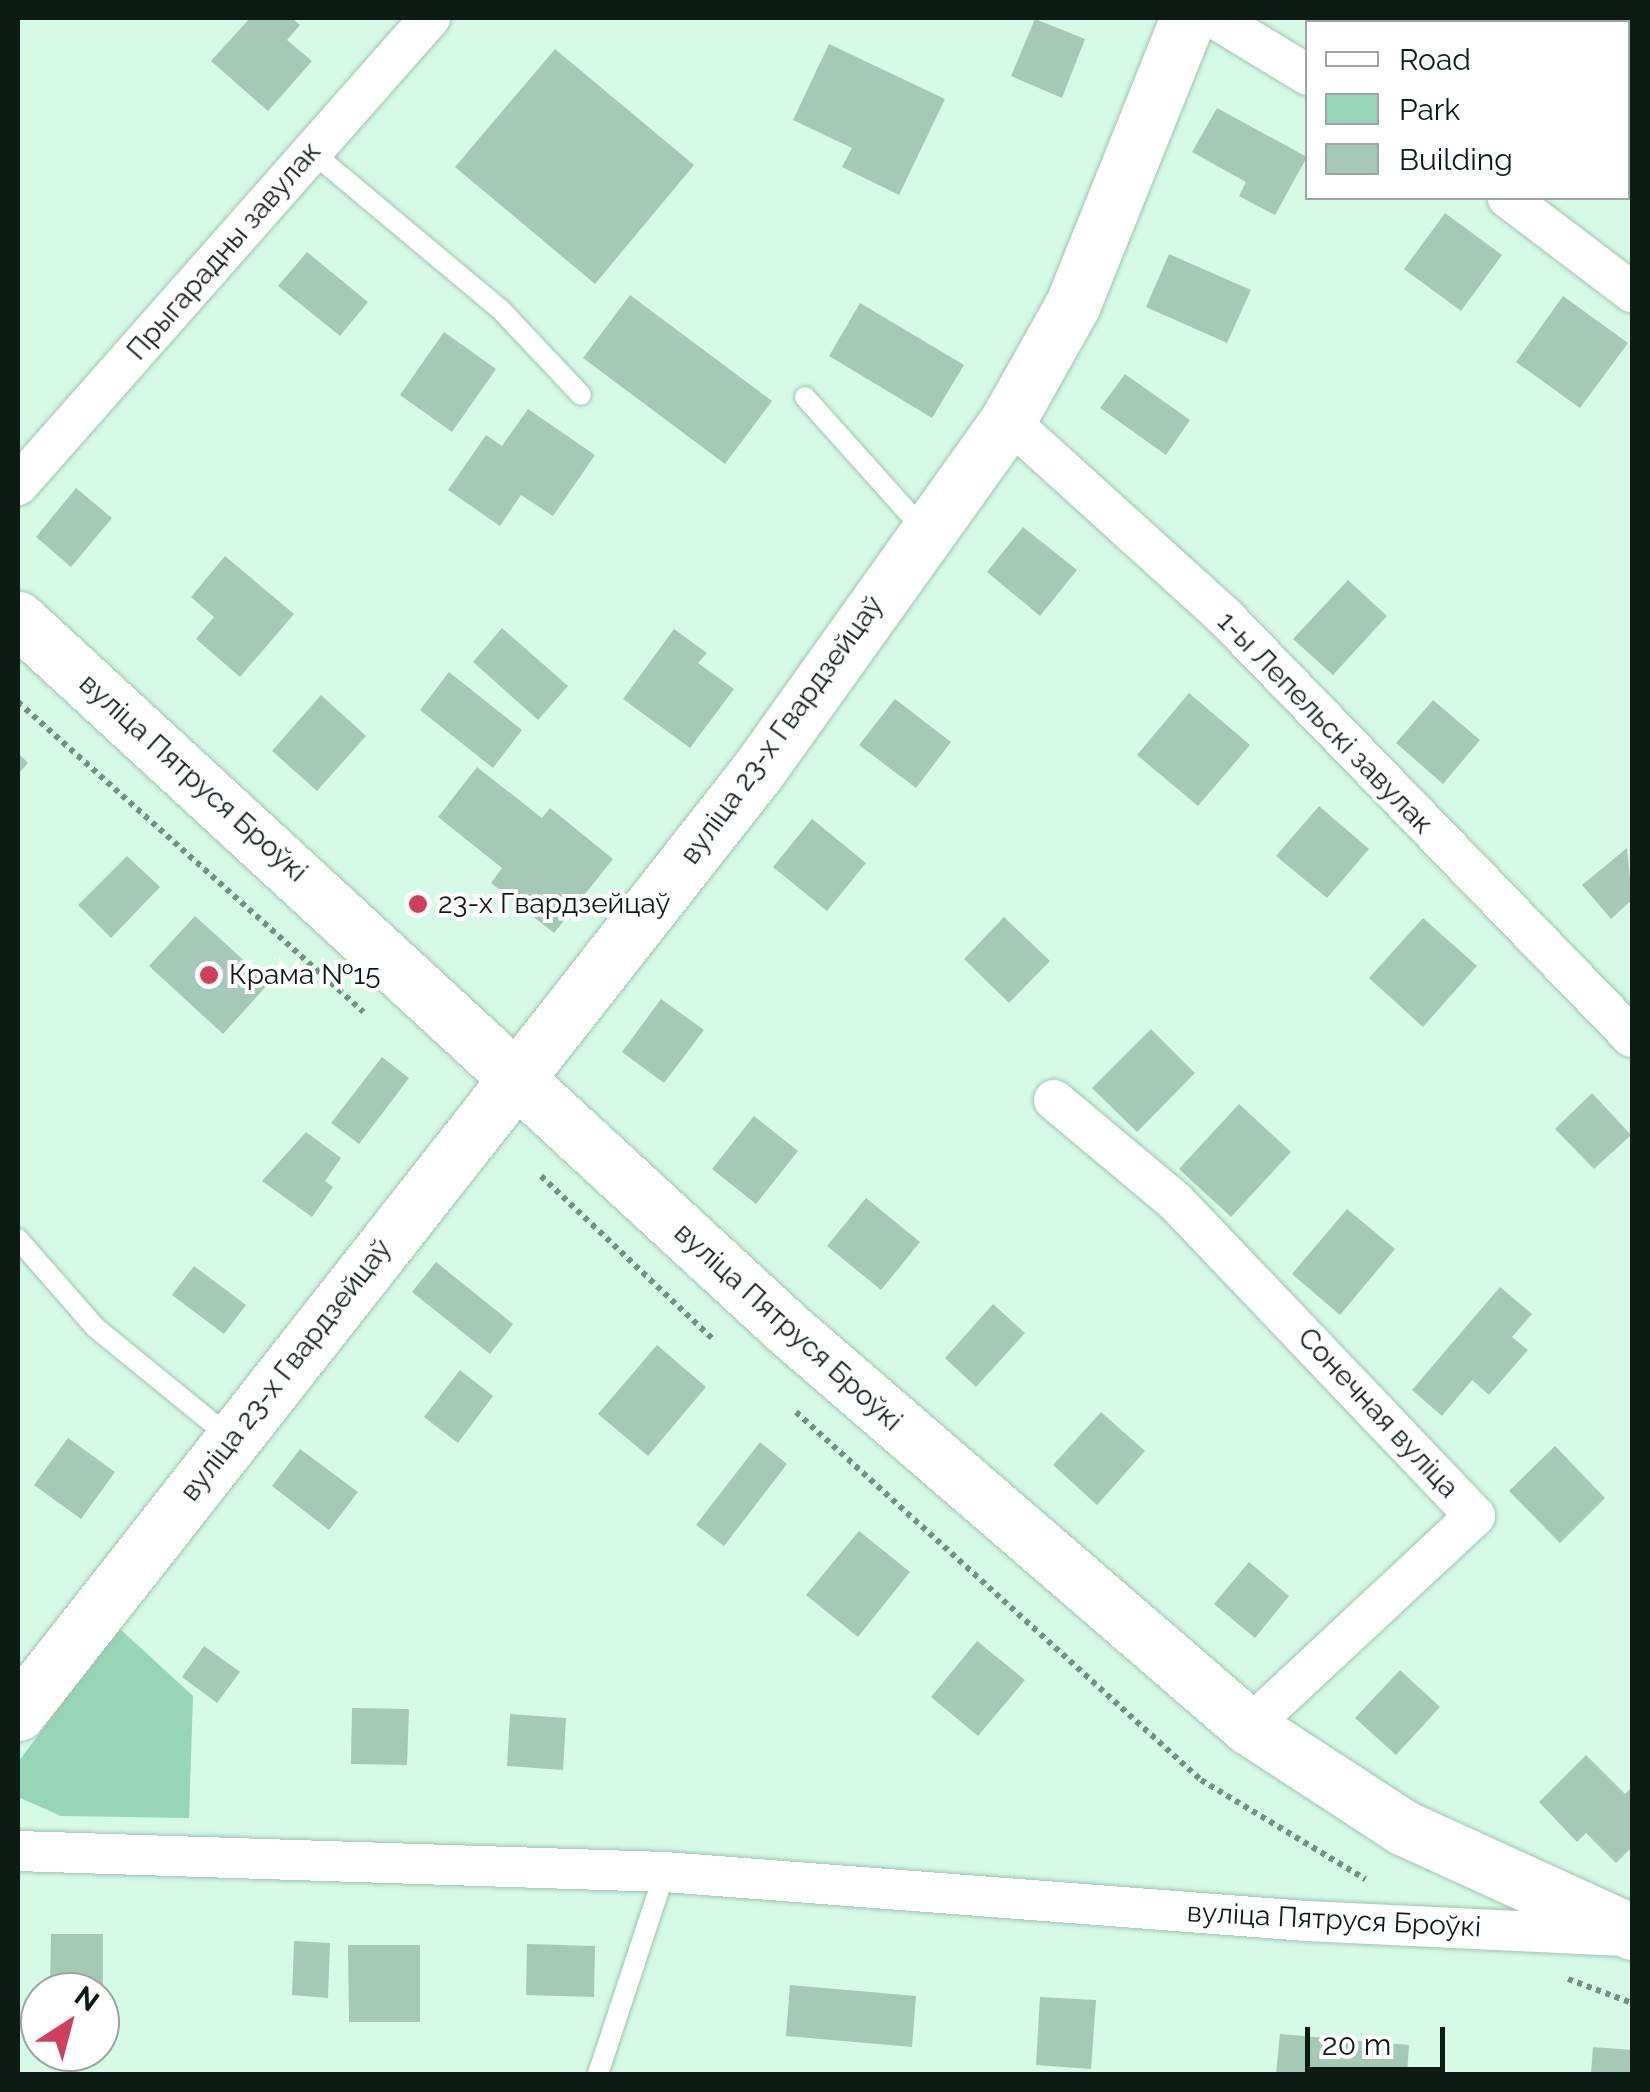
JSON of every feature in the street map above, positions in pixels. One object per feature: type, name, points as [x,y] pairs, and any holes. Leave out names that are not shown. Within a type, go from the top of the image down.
[{"type":"main road","name":"вуліца 23-х Гвардзейцаў","points":[[18,1713],[757,772],[924,532],[1008,420],[1073,304],[1188,18]]},
{"type":"main road","name":"вуліца Пятруся Броўкі","points":[[18,619],[499,1099],[789,1330],[1249,1727],[1404,1828],[1632,1934]]},
{"type":"street","name":"Прыгарадны завулак","points":[[18,485],[430,18]]},
{"type":"street","points":[[1214,18],[1305,72]]},
{"type":"street","points":[[1511,200],[1632,292]]},
{"type":"street","name":"1-ы Лепельскі завулак","points":[[1008,420],[1224,616],[1632,1037]]},
{"type":"street","name":"Сонечная вуліца","points":[[1054,1100],[1175,1201],[1475,1516],[1249,1727]]},
{"type":"street","name":"вуліца Пятруся Броўкі","points":[[18,1851],[666,1872],[1306,1921],[1632,1934]]},
{"type":"lane","points":[[312,152],[500,310],[581,395]]},
{"type":"lane","points":[[805,397],[924,532]]},
{"type":"lane","points":[[18,1239],[96,1328],[231,1438]]},
{"type":"lane","points":[[598,2074],[666,1872]]},
{"type":"path","points":[[18,702],[377,1025]]},
{"type":"path","points":[[499,1099],[714,1340]]},
{"type":"green space","points":[[119,1628],[193,1696],[189,1818],[61,1816],[18,1797],[18,1762]]},
{"type":"building","points":[[250,18],[292,18],[300,25],[287,40],[312,61],[268,111],[211,61]]},
{"type":"building","points":[[1035,19],[1085,39],[1062,98],[1011,76]]},
{"type":"building","points":[[829,44],[945,99],[899,195],[842,167],[852,148],[793,120]]},
{"type":"building","points":[[555,49],[694,165],[595,284],[455,167]]},
{"type":"building","points":[[1217,108],[1305,156],[1305,161],[1275,215],[1239,196],[1246,182],[1192,152]]},
{"type":"building","points":[[1445,213],[1502,255],[1461,311],[1404,269]]},
{"type":"building","points":[[307,252],[368,302],[340,336],[278,286]]},
{"type":"building","points":[[1169,254],[1251,290],[1227,343],[1146,307]]},
{"type":"building","points":[[630,295],[772,401],[725,464],[583,358]]},
{"type":"building","points":[[1563,296],[1628,343],[1580,408],[1516,362]]},
{"type":"building","points":[[860,303],[964,365],[932,418],[829,356]]},
{"type":"building","points":[[444,332],[496,369],[452,432],[400,395]]},
{"type":"building","points":[[1125,374],[1190,420],[1166,455],[1100,408]]},
{"type":"building","points":[[528,409],[595,455],[553,516],[521,495],[500,526],[448,490],[486,435],[502,446]]},
{"type":"building","points":[[76,488],[112,518],[71,567],[36,537]]},
{"type":"building","points":[[1023,527],[1077,570],[1040,616],[987,572]]},
{"type":"building","points":[[225,556],[294,614],[240,677],[196,639],[214,617],[191,597]]},
{"type":"building","points":[[1348,580],[1387,616],[1333,675],[1293,639]]},
{"type":"building","points":[[502,628],[568,686],[538,720],[473,662]]},
{"type":"building","points":[[674,629],[707,653],[698,663],[734,689],[690,748],[623,699]]},
{"type":"building","points":[[449,672],[522,730],[493,768],[420,710]]},
{"type":"building","points":[[1189,693],[1250,745],[1198,806],[1137,755]]},
{"type":"building","points":[[321,695],[366,736],[317,791],[272,751]]},
{"type":"building","points":[[895,699],[951,742],[916,788],[859,745]]},
{"type":"building","points":[[1433,700],[1480,740],[1443,784],[1396,743]]},
{"type":"building","points":[[18,753],[28,763],[18,774]]},
{"type":"building","points":[[477,767],[542,818],[550,808],[613,859],[554,933],[491,883],[502,868],[438,817]]},
{"type":"building","points":[[1319,806],[1369,849],[1327,898],[1276,856]]},
{"type":"building","points":[[812,819],[866,863],[827,911],[773,867]]},
{"type":"building","points":[[1627,848],[1632,900],[1611,919],[1582,885]]},
{"type":"building","points":[[127,856],[160,887],[111,938],[78,905]]},
{"type":"building","name":"Крама №15","points":[[195,916],[269,983],[223,1034],[149,966]]},
{"type":"building","points":[[1004,917],[1050,961],[1009,1003],[964,959]]},
{"type":"building","points":[[1423,918],[1477,966],[1423,1027],[1369,978]]},
{"type":"building","points":[[661,999],[704,1030],[664,1083],[622,1052]]},
{"type":"building","points":[[1151,1029],[1195,1073],[1137,1132],[1092,1088]]},
{"type":"building","points":[[382,1057],[409,1078],[359,1144],[331,1123]]},
{"type":"building","points":[[1592,1093],[1631,1135],[1594,1169],[1555,1129]]},
{"type":"building","points":[[1239,1104],[1291,1152],[1231,1217],[1179,1169]]},
{"type":"building","points":[[754,1116],[798,1151],[756,1204],[712,1169]]},
{"type":"building","points":[[306,1132],[341,1158],[325,1181],[333,1187],[312,1217],[262,1181]]},
{"type":"building","points":[[866,1198],[920,1242],[881,1290],[827,1246]]},
{"type":"building","points":[[1347,1209],[1395,1249],[1340,1315],[1292,1274]]},
{"type":"building","points":[[436,1262],[513,1324],[490,1354],[412,1292]]},
{"type":"building","points":[[194,1266],[246,1305],[224,1334],[172,1295]]},
{"type":"building","points":[[1500,1287],[1532,1314],[1512,1337],[1528,1350],[1489,1395],[1472,1380],[1442,1416],[1412,1390]]},
{"type":"building","points":[[993,1304],[1025,1333],[976,1387],[945,1358]]},
{"type":"building","points":[[657,1345],[706,1387],[648,1456],[598,1414]]},
{"type":"building","points":[[460,1370],[493,1396],[458,1443],[424,1417]]},
{"type":"building","points":[[1101,1412],[1145,1451],[1097,1505],[1053,1465]]},
{"type":"building","points":[[68,1438],[115,1472],[81,1519],[34,1485]]},
{"type":"building","points":[[760,1442],[787,1464],[724,1546],[696,1525]]},
{"type":"building","points":[[1555,1446],[1605,1498],[1560,1543],[1509,1491]]},
{"type":"building","points":[[300,1449],[358,1492],[329,1530],[272,1486]]},
{"type":"building","points":[[859,1531],[910,1572],[858,1637],[806,1595]]},
{"type":"building","points":[[1249,1562],[1289,1596],[1255,1638],[1214,1604]]},
{"type":"building","points":[[977,1641],[1025,1680],[978,1736],[931,1697]]},
{"type":"building","points":[[204,1646],[240,1672],[217,1703],[182,1677]]},
{"type":"building","points":[[1400,1670],[1440,1707],[1396,1755],[1355,1718]]},
{"type":"building","points":[[352,1708],[409,1709],[407,1765],[351,1764]]},
{"type":"building","points":[[510,1714],[566,1718],[563,1770],[507,1766]]},
{"type":"building","points":[[1586,1755],[1625,1794],[1632,1787],[1632,1847],[1616,1863],[1586,1833],[1577,1842],[1539,1802]]},
{"type":"building","points":[[51,1934],[103,1934],[103,1972],[50,1972]]},
{"type":"building","points":[[294,1941],[330,1943],[328,1998],[292,1995]]},
{"type":"building","points":[[527,1944],[595,1946],[594,1997],[526,1995]]},
{"type":"building","points":[[348,1945],[420,1945],[420,2022],[349,2022]]},
{"type":"building","points":[[790,1985],[916,1996],[912,2047],[786,2036]]},
{"type":"building","points":[[1040,1997],[1096,2000],[1091,2069],[1036,2065]]},
{"type":"building","points":[[1280,2034],[1409,2045],[1407,2074],[1276,2074]]},
{"type":"building","points":[[1593,2047],[1632,2050],[1632,2074],[1591,2074]]},
{"type":"place","name":"23-х Гвардзейцаў","points":[[418,904]]},
{"type":"place","name":"Крама №15","points":[[209,975]]}]
